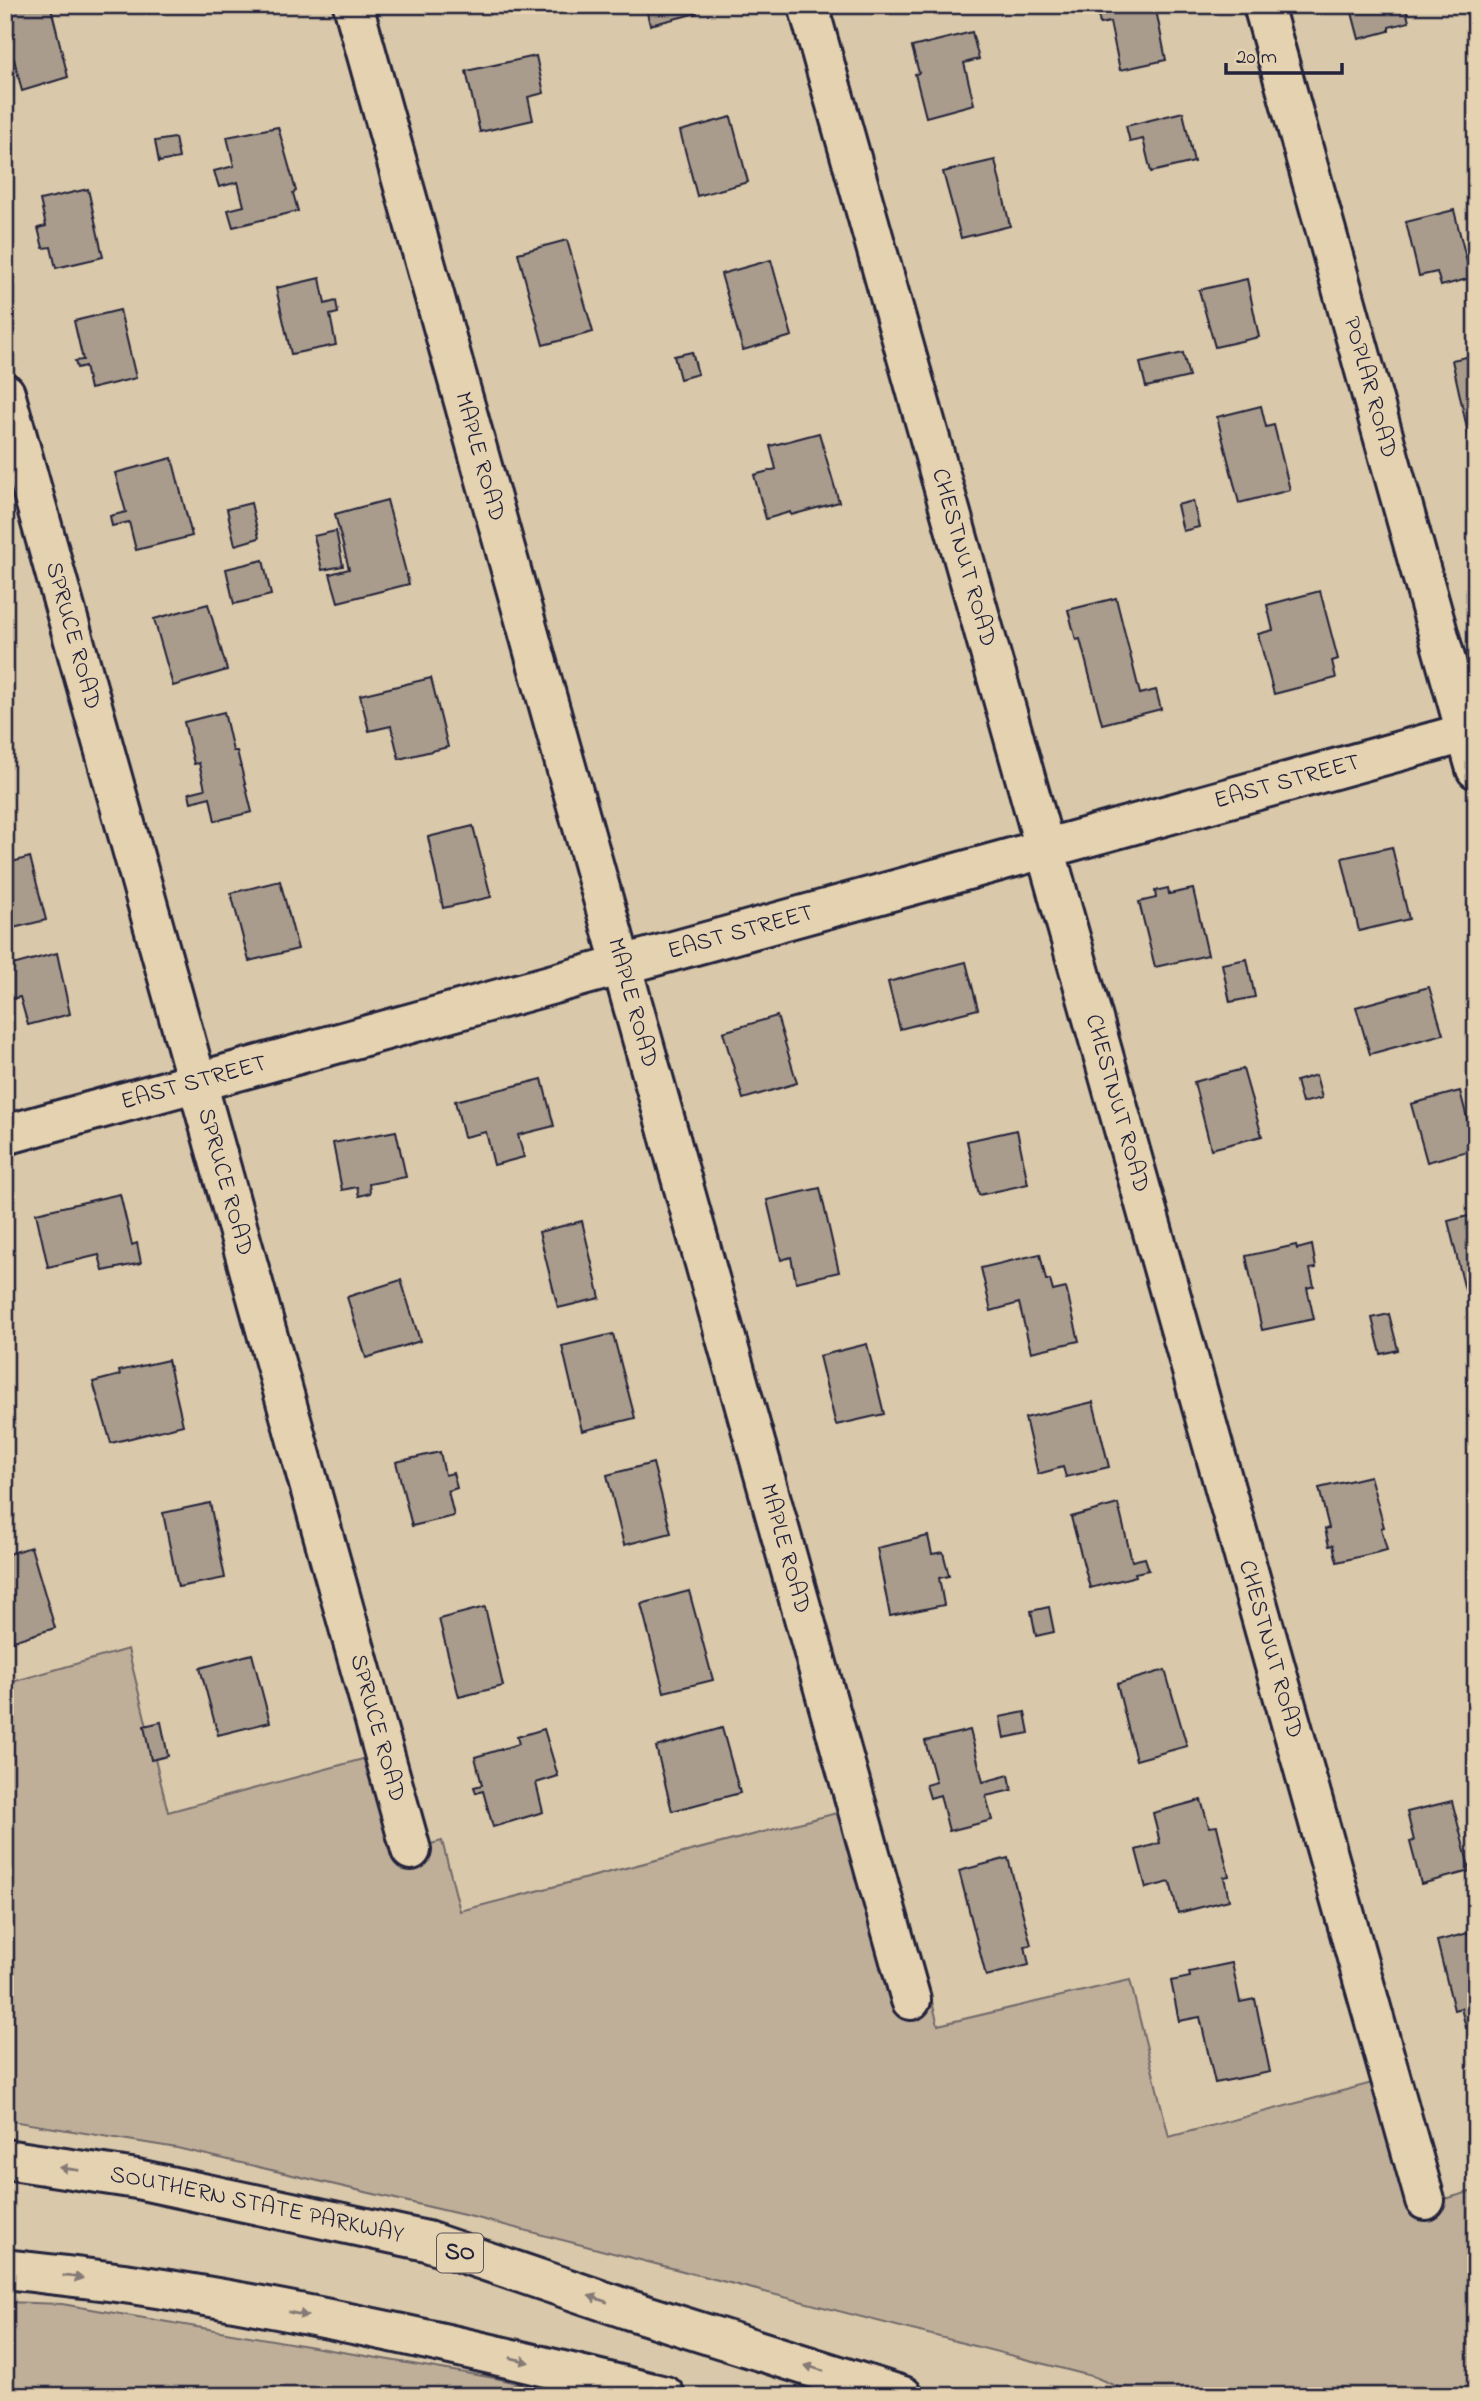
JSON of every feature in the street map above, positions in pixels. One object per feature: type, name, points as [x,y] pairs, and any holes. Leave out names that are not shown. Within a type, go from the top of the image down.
[{"type":"main road","name":"MAPLE ROAD","points":[[353,5],[911,2000]]},
{"type":"main road","name":"CHESTNUT ROAD","points":[[808,5],[1425,2200]]},
{"type":"main road","name":"POPLAR ROAD","points":[[1263,5],[1471,731],[1476,769]]},
{"type":"main road","name":"SPRUCE ROAD","points":[[5,393],[411,1850]]},
{"type":"main road","name":"EAST STREET","points":[[5,1135],[1471,731]]},
{"type":"main road","name":"SOUTHERN STATE PARKWAY","points":[[5,2159],[137,2179],[426,2241],[630,2310],[903,2396]]},
{"type":"main road","points":[[5,2269],[131,2284],[269,2308],[542,2365],[665,2396]]},
{"type":"shaded area","points":[[128,1649],[168,1812],[374,1756],[405,1851],[442,1841],[460,1911],[856,1808],[910,1996],[929,1990],[938,2025],[1130,1980],[1169,2137],[1376,2082],[1414,2208],[1476,2190],[1476,2396],[1138,2396],[1095,2377],[477,2218],[177,2148],[5,2120],[5,1684]]},
{"type":"shaded area","points":[[5,2302],[62,2304],[500,2379],[563,2396],[5,2396]]},
{"type":"building","points":[[5,5],[46,5],[47,9],[51,8],[68,77],[22,91],[7,42]]},
{"type":"building","points":[[184,5],[224,5],[185,12]]},
{"type":"building","points":[[645,5],[695,5],[697,13],[650,25]]},
{"type":"building","points":[[1096,5],[1155,5],[1166,60],[1120,70],[1110,22],[1100,24]]},
{"type":"building","points":[[1350,5],[1405,5],[1409,22],[1359,39]]},
{"type":"building","points":[[972,32],[979,59],[964,63],[974,104],[926,117],[915,74],[919,73],[912,47]]},
{"type":"building","points":[[536,56],[544,93],[528,97],[533,120],[480,132],[466,71]]},
{"type":"building","points":[[1183,112],[1194,162],[1151,172],[1143,139],[1130,142],[1126,126]]},
{"type":"building","points":[[731,117],[748,182],[697,196],[680,131]]},
{"type":"building","points":[[278,127],[296,191],[293,193],[298,211],[233,227],[228,210],[244,206],[238,182],[219,187],[214,171],[234,166],[227,137]]},
{"type":"building","points":[[175,138],[179,158],[159,162],[155,141]]},
{"type":"building","points":[[995,160],[1010,226],[961,238],[943,172]]},
{"type":"building","points":[[88,189],[103,257],[56,268],[51,247],[43,248],[38,228],[46,226],[40,200]]},
{"type":"building","points":[[1454,210],[1471,278],[1441,286],[1437,272],[1419,276],[1406,222]]},
{"type":"building","points":[[567,240],[593,332],[543,345],[518,253]]},
{"type":"building","points":[[771,260],[792,336],[743,350],[721,274]]},
{"type":"building","points":[[320,278],[325,304],[336,301],[338,313],[330,315],[336,345],[291,354],[276,288]]},
{"type":"building","points":[[1247,279],[1259,337],[1215,347],[1199,290]]},
{"type":"building","points":[[120,310],[136,378],[90,389],[85,366],[77,368],[75,361],[83,360],[74,321]]},
{"type":"building","points":[[692,352],[698,374],[680,379],[674,356]]},
{"type":"building","points":[[1183,353],[1189,377],[1146,387],[1140,363]]},
{"type":"building","points":[[1476,355],[1476,440],[1470,442],[1452,360]]},
{"type":"building","points":[[1261,406],[1266,427],[1274,425],[1290,490],[1239,503],[1217,417]]},
{"type":"building","points":[[819,433],[839,502],[766,519],[754,475],[776,469],[770,446]]},
{"type":"building","points":[[172,458],[192,536],[136,550],[129,522],[112,526],[110,516],[126,512],[115,473]]},
{"type":"building","points":[[387,500],[409,584],[338,602],[330,574],[349,569],[335,514]]},
{"type":"building","points":[[1193,501],[1199,527],[1183,531],[1177,505]]},
{"type":"building","points":[[251,503],[259,538],[235,545],[227,509]]},
{"type":"building","points":[[336,531],[343,566],[322,570],[314,536]]},
{"type":"building","points":[[263,560],[271,595],[234,604],[226,569]]},
{"type":"building","points":[[1320,591],[1338,659],[1332,661],[1336,678],[1274,694],[1258,634],[1273,630],[1267,605]]},
{"type":"building","points":[[1116,598],[1140,694],[1156,690],[1161,709],[1102,724],[1080,639],[1076,640],[1068,610]]},
{"type":"building","points":[[208,604],[227,670],[173,686],[154,619]]},
{"type":"building","points":[[431,678],[448,747],[399,759],[391,726],[369,731],[360,695]]},
{"type":"building","points":[[224,712],[252,812],[215,821],[210,797],[191,802],[189,793],[205,789],[199,763],[194,764],[184,722]]},
{"type":"building","points":[[473,826],[491,897],[443,908],[428,837]]},
{"type":"building","points":[[1392,847],[1409,919],[1359,931],[1342,858]]},
{"type":"building","points":[[30,857],[46,920],[5,930],[5,864]]},
{"type":"building","points":[[280,881],[298,949],[249,961],[231,893]]},
{"type":"building","points":[[1168,888],[1169,894],[1193,889],[1208,955],[1155,967],[1139,902],[1156,898],[1155,891]]},
{"type":"building","points":[[57,953],[70,1014],[28,1025],[20,997],[5,1000],[5,967]]},
{"type":"building","points":[[1247,959],[1255,997],[1230,1002],[1222,964]]},
{"type":"building","points":[[966,962],[978,1009],[900,1029],[888,982]]},
{"type":"building","points":[[1429,987],[1443,1034],[1370,1054],[1356,1007]]},
{"type":"building","points":[[777,1016],[797,1083],[743,1099],[723,1032]]},
{"type":"building","points":[[1243,1069],[1262,1136],[1211,1149],[1194,1082]]},
{"type":"building","points":[[1316,1075],[1322,1098],[1302,1103],[1296,1081]]},
{"type":"building","points":[[542,1079],[554,1126],[518,1135],[524,1157],[494,1165],[486,1132],[464,1137],[455,1101]]},
{"type":"building","points":[[1460,1091],[1475,1149],[1427,1162],[1411,1104]]},
{"type":"building","points":[[1017,1130],[1028,1184],[979,1195],[967,1141]]},
{"type":"building","points":[[396,1131],[406,1177],[369,1184],[370,1193],[359,1196],[357,1187],[342,1190],[333,1143]]},
{"type":"building","points":[[820,1188],[839,1272],[796,1282],[791,1257],[781,1260],[767,1200]]},
{"type":"building","points":[[120,1194],[132,1245],[137,1243],[141,1263],[103,1271],[99,1255],[48,1267],[36,1213]]},
{"type":"building","points":[[1476,1214],[1476,1288],[1465,1290],[1448,1221]]},
{"type":"building","points":[[582,1221],[600,1298],[558,1308],[539,1232]]},
{"type":"building","points":[[1296,1245],[1297,1249],[1312,1245],[1316,1268],[1310,1269],[1314,1286],[1307,1288],[1314,1319],[1262,1330],[1246,1256]]},
{"type":"building","points":[[1040,1254],[1046,1280],[1050,1280],[1053,1291],[1066,1288],[1079,1341],[1031,1352],[1019,1303],[991,1311],[981,1268]]},
{"type":"building","points":[[401,1280],[420,1341],[366,1358],[347,1297]]},
{"type":"building","points":[[1389,1314],[1398,1350],[1381,1354],[1372,1318]]},
{"type":"building","points":[[613,1334],[635,1418],[582,1431],[562,1346]]},
{"type":"building","points":[[867,1344],[884,1414],[836,1425],[819,1356]]},
{"type":"building","points":[[168,1360],[183,1425],[111,1443],[93,1382],[120,1375],[119,1371]]},
{"type":"building","points":[[1476,1380],[1476,1425],[1473,1426],[1468,1410],[1475,1409],[1468,1382]]},
{"type":"building","points":[[1093,1402],[1109,1467],[1066,1477],[1063,1467],[1038,1474],[1025,1418]]},
{"type":"building","points":[[440,1452],[445,1475],[453,1473],[457,1488],[448,1491],[454,1516],[412,1526],[396,1462]]},
{"type":"building","points":[[653,1463],[671,1533],[624,1545],[607,1475]]},
{"type":"building","points":[[1370,1476],[1384,1527],[1381,1528],[1387,1550],[1337,1562],[1333,1545],[1329,1546],[1325,1529],[1329,1528],[1319,1488]]},
{"type":"building","points":[[5,1483],[14,1516],[5,1518]]},
{"type":"building","points":[[210,1503],[225,1578],[178,1587],[163,1513]]},
{"type":"building","points":[[1118,1504],[1132,1561],[1145,1558],[1149,1570],[1090,1588],[1071,1517]]},
{"type":"building","points":[[928,1536],[932,1554],[943,1552],[949,1576],[939,1578],[944,1605],[890,1616],[877,1548]]},
{"type":"building","points":[[31,1547],[55,1628],[6,1643],[5,1555]]},
{"type":"building","points":[[689,1591],[713,1680],[664,1692],[641,1604]]},
{"type":"building","points":[[485,1607],[503,1686],[459,1697],[439,1619]]},
{"type":"building","points":[[1049,1607],[1054,1632],[1036,1636],[1031,1611]]},
{"type":"building","points":[[252,1654],[270,1722],[218,1735],[200,1668]]},
{"type":"building","points":[[1165,1670],[1187,1746],[1136,1760],[1117,1684]]},
{"type":"building","points":[[1025,1712],[1029,1733],[1004,1738],[1000,1717]]},
{"type":"building","points":[[161,1722],[168,1756],[151,1760],[144,1726]]},
{"type":"building","points":[[722,1728],[740,1793],[672,1811],[656,1747]]},
{"type":"building","points":[[544,1729],[558,1776],[536,1783],[543,1812],[493,1827],[483,1791],[476,1793],[474,1787],[482,1785],[475,1757],[519,1744],[517,1737]]},
{"type":"building","points":[[970,1730],[983,1782],[1009,1775],[1012,1790],[986,1796],[992,1820],[949,1831],[940,1795],[930,1798],[926,1785],[936,1782],[925,1741]]},
{"type":"building","points":[[1201,1800],[1209,1827],[1217,1826],[1229,1876],[1224,1877],[1229,1900],[1178,1913],[1170,1882],[1146,1888],[1136,1850],[1160,1843],[1153,1813]]},
{"type":"building","points":[[1452,1801],[1470,1871],[1421,1884],[1410,1842],[1414,1841],[1407,1812]]},
{"type":"building","points":[[1008,1858],[1031,1945],[1025,1946],[1029,1965],[986,1976],[959,1871]]},
{"type":"building","points":[[1476,1931],[1476,2025],[1466,2028],[1461,2008],[1454,2010],[1437,1941]]},
{"type":"building","points":[[1232,1963],[1240,2002],[1255,1999],[1270,2072],[1215,2083],[1200,2017],[1179,2021],[1171,1981],[1190,1977],[1189,1972]]}]
